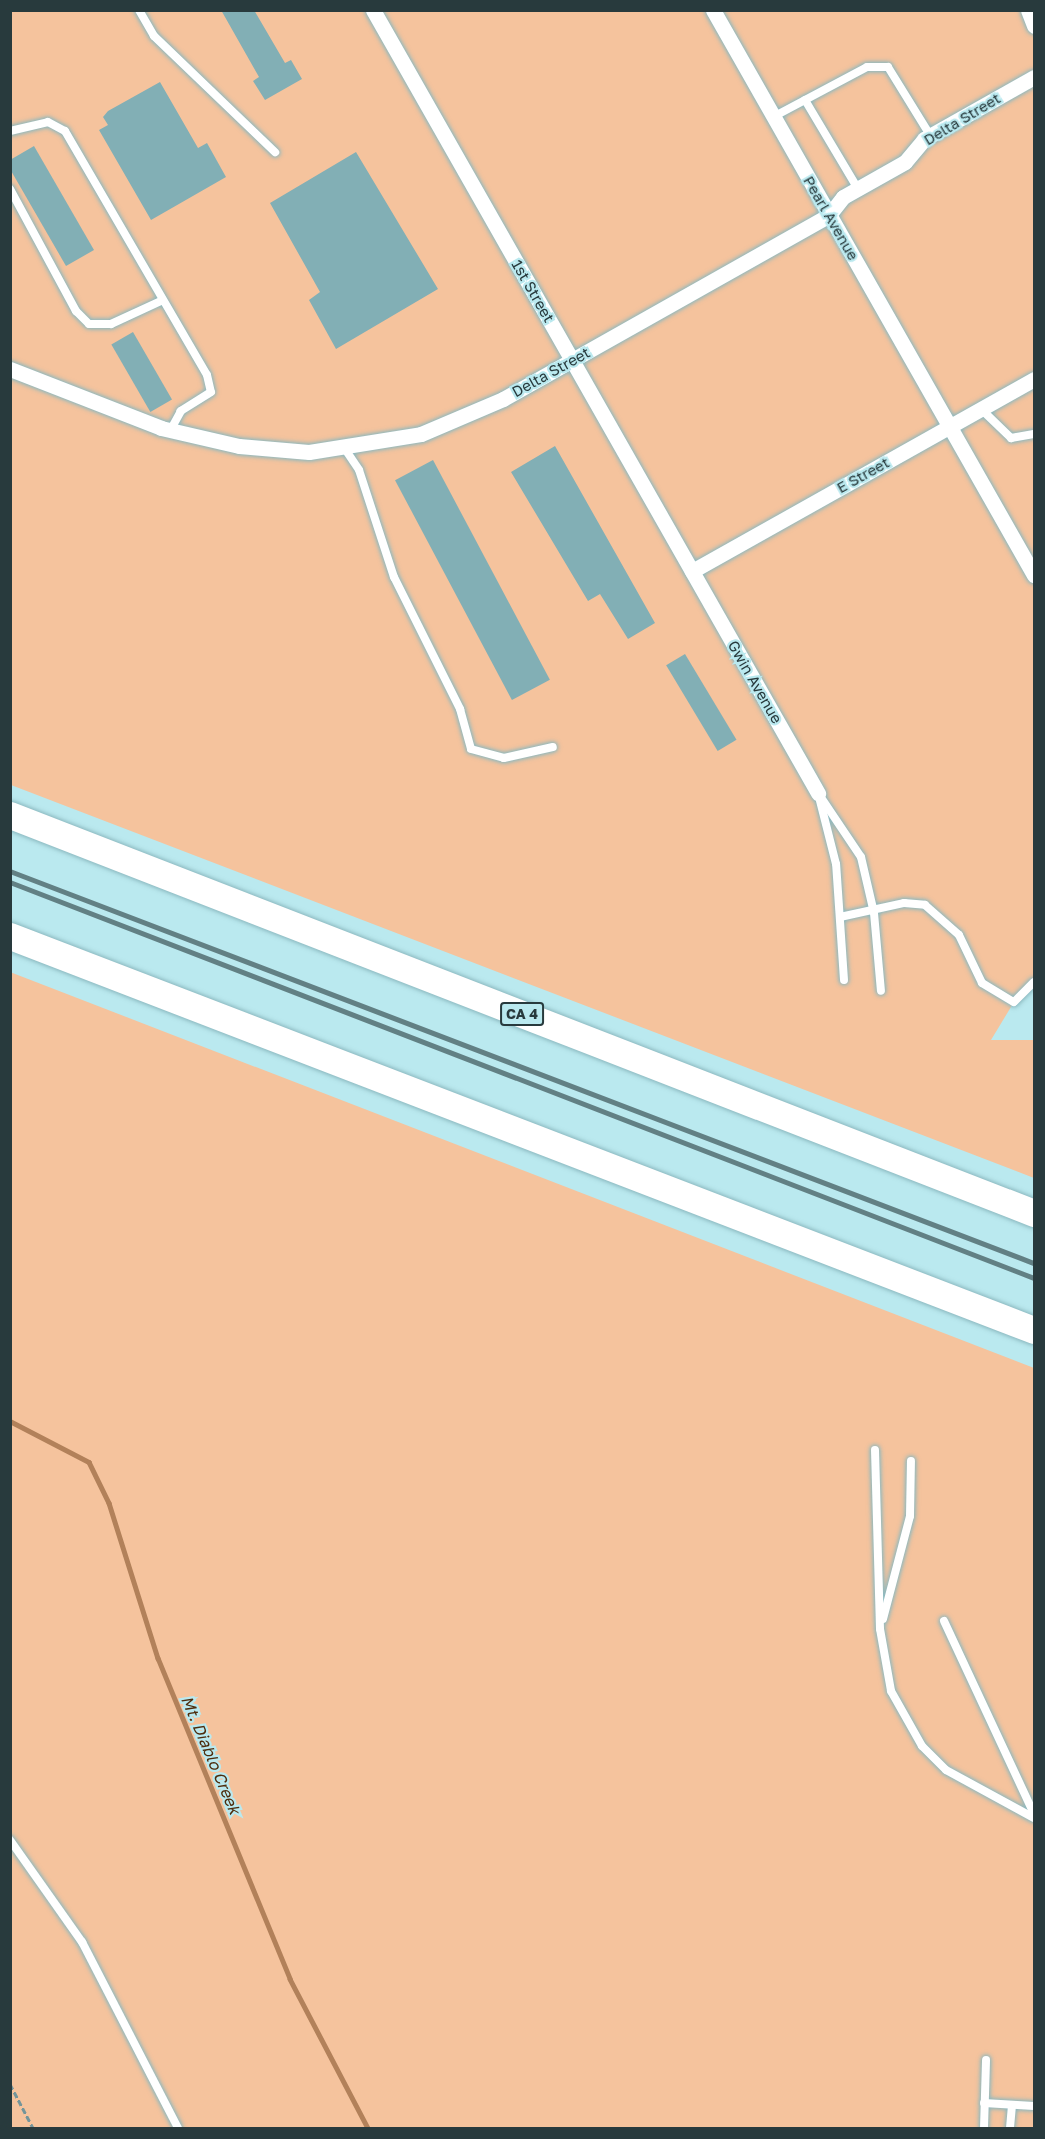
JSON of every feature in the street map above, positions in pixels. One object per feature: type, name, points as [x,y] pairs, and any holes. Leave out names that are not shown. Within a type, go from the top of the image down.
[{"type":"highway","name":"CA 4","points":[[10,815],[1035,1213]]},
{"type":"highway","points":[[10,936],[1035,1330]]},
{"type":"street","name":"1st Street","points":[[373,10],[692,571]]},
{"type":"street","name":"Pearl Avenue","points":[[713,10],[1035,575]]},
{"type":"street","points":[[1029,10],[1035,26]]},
{"type":"street","name":"Delta Street","points":[[10,369],[170,430],[276,451],[345,449],[452,423],[573,361],[829,215],[858,189],[905,162],[930,135],[1035,76]]},
{"type":"street","name":"E Street","points":[[692,571],[1035,379]]},
{"type":"street","name":"Gwin Avenue","points":[[692,571],[818,793]]},
{"type":"lane","points":[[140,11],[154,36],[275,152]]},
{"type":"lane","points":[[773,117],[867,68],[888,67],[930,135]]},
{"type":"lane","points":[[805,100],[858,189]]},
{"type":"lane","points":[[10,130],[48,122],[65,131],[163,300],[211,392],[181,411],[170,430]]},
{"type":"lane","points":[[10,189],[89,324],[111,324],[163,300]]},
{"type":"lane","points":[[981,409],[1011,438],[1035,434]]},
{"type":"lane","points":[[345,449],[359,470],[394,577],[460,709],[471,749],[504,758],[553,747]]},
{"type":"lane","points":[[818,793],[861,857],[874,913],[881,991]]},
{"type":"lane","points":[[818,793],[836,864],[844,980]]},
{"type":"lane","points":[[840,917],[874,913],[904,903],[925,905],[959,935],[982,983],[1014,1002],[1035,982]]},
{"type":"lane","points":[[875,1450],[880,1629],[891,1691],[922,1746],[974,1788],[1035,1816]]},
{"type":"lane","points":[[880,1629],[910,1516],[912,1461]]},
{"type":"lane","points":[[944,1621],[1035,1816]]},
{"type":"lane","points":[[10,1840],[82,1942],[178,2128]]},
{"type":"lane","points":[[984,2128],[986,2060]]},
{"type":"lane","points":[[984,2103],[1035,2106]]},
{"type":"lane","points":[[1010,2128],[1012,2105]]},
{"type":"path","points":[[10,2084],[33,2128]]},
{"type":"shaded area","points":[[10,11],[1034,11],[1034,982],[1014,1002],[991,1040],[1034,1040],[1034,1178],[11,785]]},
{"type":"shaded area","points":[[10,972],[1034,1368],[1034,2128],[11,2128]]},
{"type":"building","points":[[221,10],[254,10],[285,63],[291,60],[302,79],[265,100],[253,81],[259,77]]},
{"type":"building","points":[[160,82],[198,148],[207,143],[226,177],[151,220],[99,130],[108,125],[103,117],[108,111]]},
{"type":"building","points":[[34,146],[94,250],[66,266],[10,169],[10,160]]},
{"type":"building","points":[[356,152],[438,289],[336,349],[309,300],[320,292],[270,203]]},
{"type":"building","points":[[133,332],[172,400],[150,412],[111,344]]},
{"type":"building","points":[[555,446],[655,623],[628,639],[600,594],[588,601],[511,472]]},
{"type":"building","points":[[433,460],[550,680],[512,700],[395,480]]},
{"type":"building","points":[[685,654],[737,740],[718,751],[666,665]]},
{"type":"waterway","name":"Mt. Diablo Creek","points":[[10,1421],[89,1462],[109,1503],[158,1658],[290,1979],[368,2128]]},
{"type":"railway","points":[[10,871],[1034,1263]]},
{"type":"railway","points":[[10,882],[1034,1278]]}]
